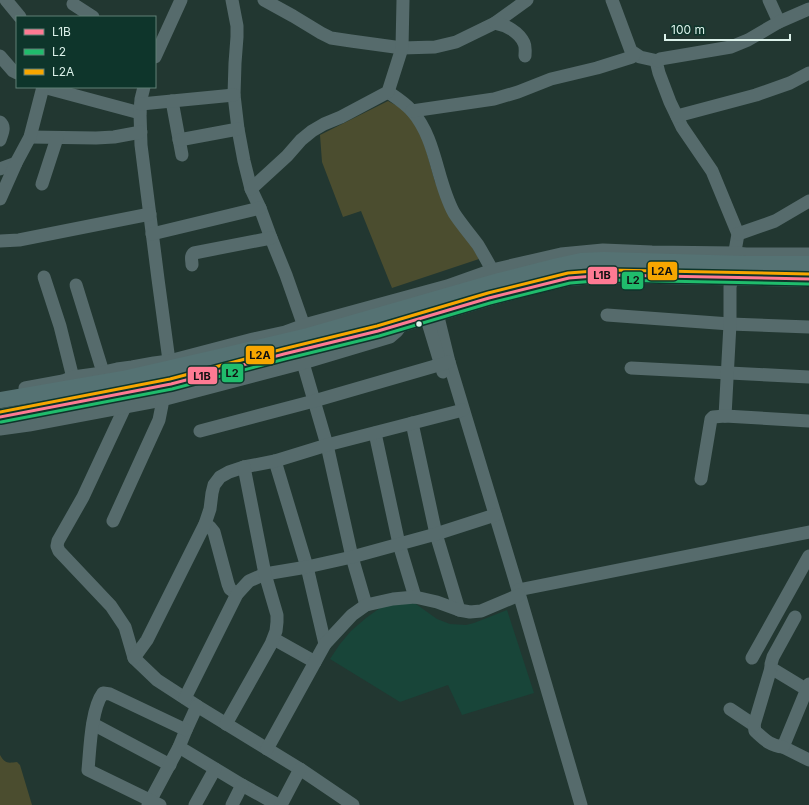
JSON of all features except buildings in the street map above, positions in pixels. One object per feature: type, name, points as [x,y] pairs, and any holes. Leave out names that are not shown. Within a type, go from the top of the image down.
[{"type":"main road","points":[[0,400],[74,382],[104,378],[170,365],[306,330],[496,275],[582,261],[604,260],[734,265],[809,264]]},
{"type":"main road","points":[[0,417],[171,384],[378,331],[524,288],[569,278],[734,265],[809,279]]},
{"type":"street","points":[[6,0],[19,16]]},
{"type":"street","points":[[156,54],[181,0]]},
{"type":"street","points":[[232,0],[237,26],[234,95],[238,129],[251,189],[260,208],[306,330]]},
{"type":"street","points":[[264,0],[332,38],[402,48],[435,47],[456,42],[495,23],[527,0]]},
{"type":"street","points":[[251,189],[301,140],[312,132],[324,124],[341,117],[388,92],[402,48],[403,0]]},
{"type":"street","points":[[612,0],[632,52],[640,57],[658,60],[731,47],[748,40],[779,22],[809,9]]},
{"type":"street","points":[[769,0],[779,22]]},
{"type":"street","points":[[73,4],[91,16]]},
{"type":"street","points":[[495,23],[503,25],[517,34],[524,42],[526,48],[525,56]]},
{"type":"street","points":[[412,111],[494,99],[518,92],[551,79],[597,68],[632,57],[635,54]]},
{"type":"street","points":[[0,56],[16,72]]},
{"type":"street","points":[[658,60],[657,65],[659,73],[670,102],[682,127],[712,171],[738,234],[730,287],[730,324],[725,416]]},
{"type":"street","points":[[677,116],[756,95],[790,83],[809,73]]},
{"type":"street","points":[[0,199],[16,163],[30,137],[43,88]]},
{"type":"street","points":[[47,88],[140,109],[172,101],[234,95]]},
{"type":"street","points":[[144,88],[140,109],[141,145],[170,365]]},
{"type":"street","points":[[388,92],[412,111],[422,126],[430,141],[444,189],[454,213],[478,245],[496,275]]},
{"type":"street","points":[[172,101],[182,155]]},
{"type":"street","points":[[0,122],[3,124],[4,128],[0,140]]},
{"type":"street","points":[[179,140],[238,129]]},
{"type":"street","points":[[30,137],[108,138],[141,132]]},
{"type":"street","points":[[42,184],[58,138]]},
{"type":"street","points":[[0,169],[16,163]]},
{"type":"street","points":[[738,234],[775,221],[809,201]]},
{"type":"street","points":[[152,234],[260,208]]},
{"type":"street","points":[[0,241],[19,240],[150,214]]},
{"type":"street","points":[[192,265],[192,255],[194,253],[271,238]]},
{"type":"street","points":[[734,265],[746,254],[809,254]]},
{"type":"street","points":[[0,393],[63,381],[74,382],[60,326],[44,278]]},
{"type":"street","points":[[76,285],[104,378]]},
{"type":"street","points":[[432,315],[445,364],[491,517],[581,805]]},
{"type":"street","points":[[607,315],[730,324],[809,327]]},
{"type":"street","points":[[0,429],[162,400],[303,363],[390,337],[398,331],[402,324]]},
{"type":"street","points":[[303,363],[327,445],[352,557],[366,605]]},
{"type":"street","points":[[200,431],[314,402],[445,364]]},
{"type":"street","points":[[631,368],[809,378]]},
{"type":"street","points":[[113,521],[159,420],[162,400]]},
{"type":"street","points":[[125,407],[83,497],[58,541],[57,546],[59,551],[110,606],[125,627],[134,658],[157,680],[300,769],[353,805]]},
{"type":"street","points":[[134,658],[147,640],[205,524],[210,509],[214,485],[220,477],[244,467],[275,461],[327,445],[459,411]]},
{"type":"street","points":[[701,479],[713,417],[725,416],[809,421]]},
{"type":"street","points":[[412,423],[436,534],[459,610]]},
{"type":"street","points":[[375,433],[400,544],[415,597]]},
{"type":"street","points":[[275,461],[307,567],[325,644]]},
{"type":"street","points":[[226,724],[274,639],[278,622],[265,574],[244,467]]},
{"type":"street","points":[[184,698],[237,594],[249,581],[265,574],[352,557],[491,517]]},
{"type":"street","points":[[205,524],[214,532],[228,584],[230,589],[237,594]]},
{"type":"street","points":[[267,749],[325,644],[352,615],[366,605],[393,599],[415,597],[437,602],[459,610],[470,612],[481,611],[516,594],[809,532]]},
{"type":"street","points":[[752,658],[809,556]]},
{"type":"street","points":[[516,594],[546,713],[572,805]]},
{"type":"street","points":[[795,617],[773,657],[754,725],[755,731],[768,742],[775,746],[783,747],[809,760]]},
{"type":"street","points":[[274,639],[315,662]]},
{"type":"street","points":[[771,668],[808,688],[783,747]]},
{"type":"street","points":[[186,730],[110,694],[103,693],[98,701],[93,724],[88,770],[153,803],[197,706]]},
{"type":"street","points":[[730,709],[754,725]]},
{"type":"street","points":[[93,724],[170,765]]},
{"type":"street","points":[[179,747],[242,785],[280,805],[300,769]]},
{"type":"street","points":[[195,805],[215,768]]},
{"type":"street","points":[[232,805],[242,785]]},
{"type":"shaded area","points":[[388,101],[403,109],[421,132],[435,182],[479,259],[392,288],[361,211],[343,217],[322,162],[320,135]]},
{"type":"shaded area","points":[[408,602],[416,604],[437,619],[450,624],[466,625],[507,610],[534,693],[462,715],[448,685],[400,702],[330,659],[351,631],[366,618],[384,605]]},
{"type":"shaded area","points":[[0,755],[9,763],[17,762],[20,765],[32,805],[0,805]]},
{"type":"transit line","name":"L2A","points":[[0,412],[170,379],[377,326],[488,293],[568,273],[608,270],[809,274]]},
{"type":"transit line","name":"L1B","points":[[0,417],[171,384],[378,331],[489,298],[569,278],[608,275],[809,279]]},
{"type":"transit line","name":"L2","points":[[1,422],[172,389],[379,336],[490,303],[570,283],[608,280],[809,284]]}]
